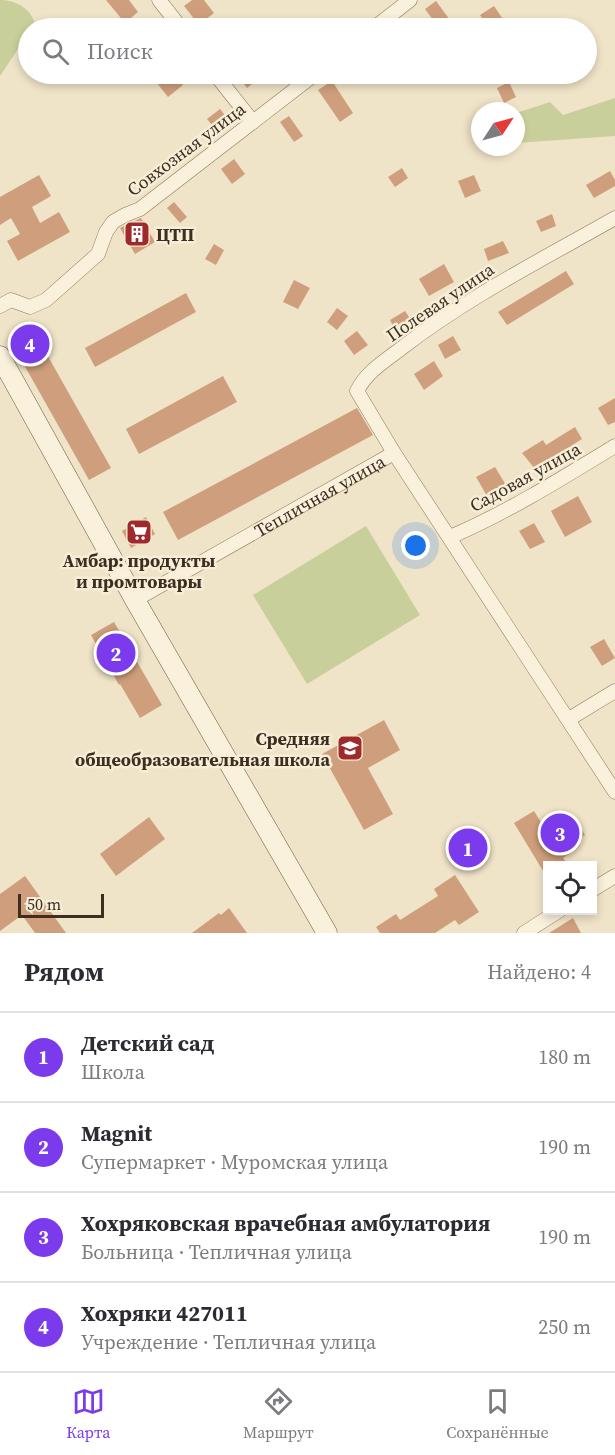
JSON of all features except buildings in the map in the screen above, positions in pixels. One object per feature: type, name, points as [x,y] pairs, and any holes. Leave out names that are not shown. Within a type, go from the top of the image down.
[{"type":"street","points":[[159,0],[173,18]]},
{"type":"street","points":[[387,18],[411,0]]},
{"type":"street","points":[[223,84],[253,122]]},
{"type":"street","name":"Совхозная улица","points":[[0,306],[11,300],[30,307],[46,300],[98,254],[106,232],[113,222],[125,214],[140,209],[302,84]]},
{"type":"street","name":"Полевая улица","points":[[394,453],[357,391],[364,377],[421,333],[489,289],[615,218]]},
{"type":"street","points":[[0,356],[135,600],[327,933]]},
{"type":"street","name":"Садовая улица","points":[[450,537],[530,497],[615,446]]},
{"type":"street","name":"Тепличная улица","points":[[135,600],[394,453],[615,792]]},
{"type":"street","points":[[569,719],[615,691]]},
{"type":"street","points":[[597,887],[615,876]]},
{"type":"street","points":[[524,933],[552,915]]},
{"type":"green space","points":[[0,0],[20,5],[33,18],[18,18],[18,49],[0,76]]},
{"type":"green space","points":[[615,98],[615,136],[525,142],[525,110],[550,102],[563,115]]},
{"type":"green space","points":[[366,526],[420,615],[307,684],[253,595]]},
{"type":"place","name":"ЦТП","points":[[137,234]]},
{"type":"place","name":"Хохряки 427011","points":[[30,344]]},
{"type":"place","name":"Амбар: продукты и промтовары","points":[[139,532]]},
{"type":"place","name":"Magnit","points":[[116,653]]},
{"type":"place","name":"Средняя общеобразовательная школа","points":[[350,748]]},
{"type":"place","name":"Хохряковская врачебная амбулатория","points":[[560,833]]},
{"type":"place","name":"Детский сад","points":[[468,848]]}]
